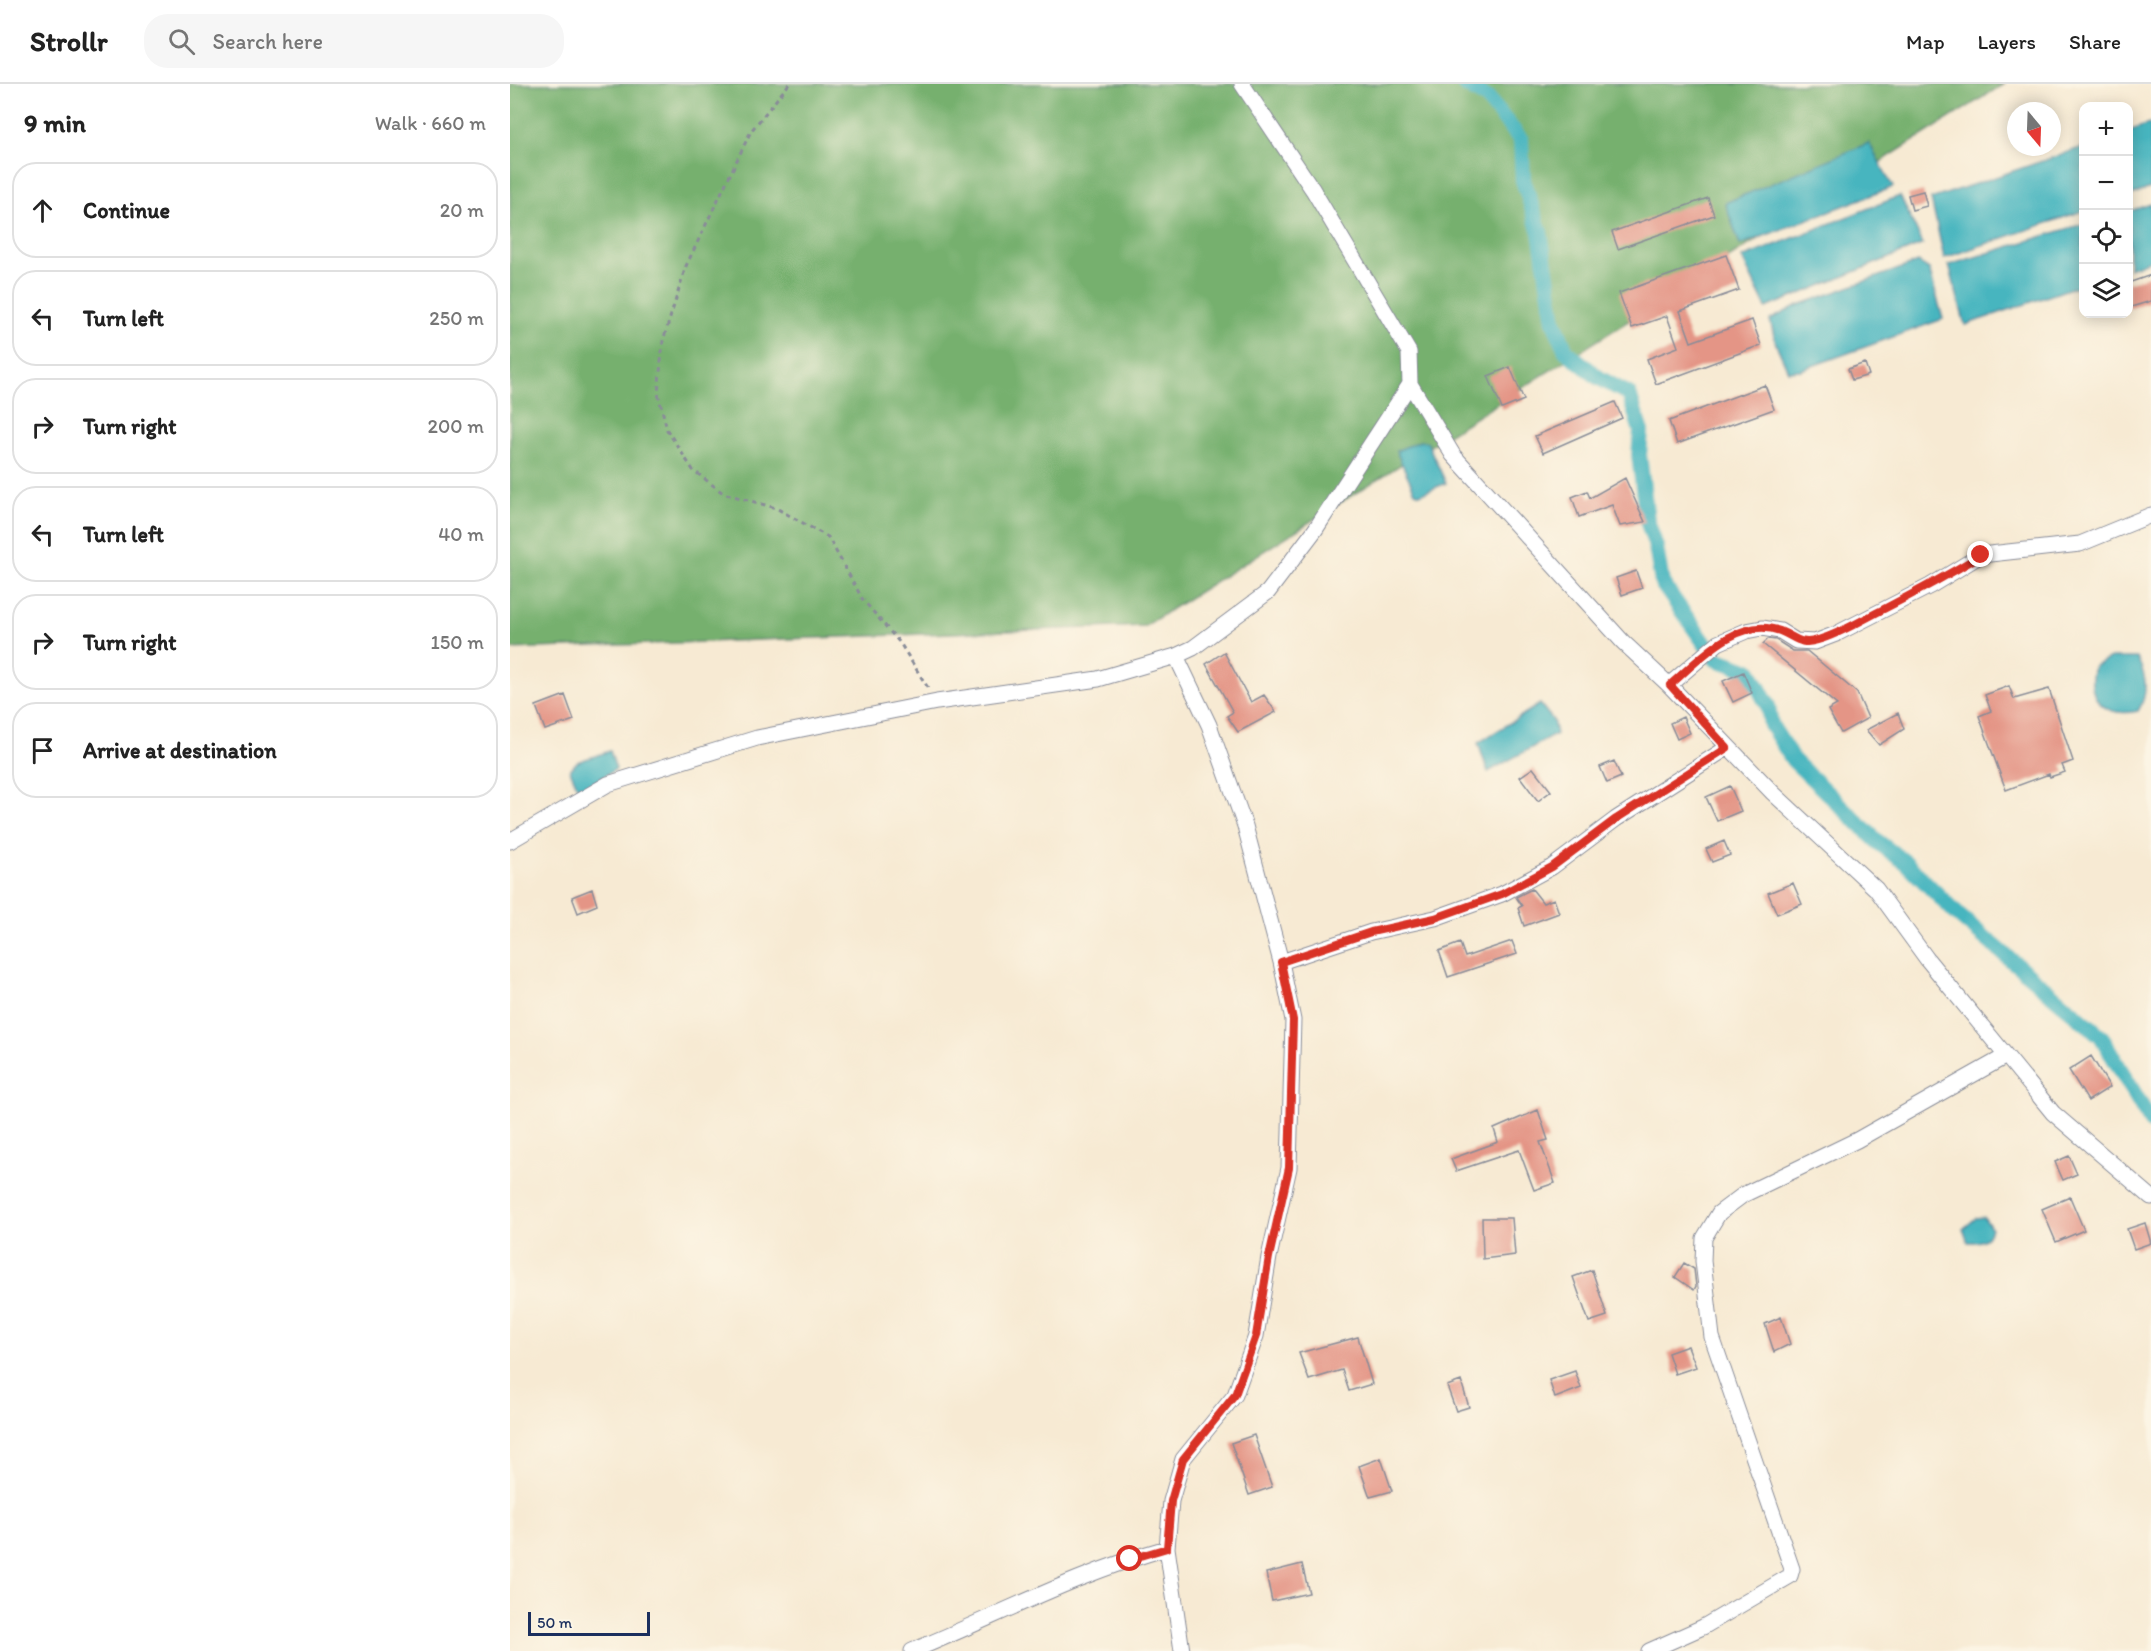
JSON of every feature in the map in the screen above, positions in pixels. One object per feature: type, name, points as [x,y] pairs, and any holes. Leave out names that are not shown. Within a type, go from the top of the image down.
[{"type":"street","points":[[1242,84],[1312,189],[1409,352],[1410,384],[1453,455],[1623,642],[1670,685],[1727,748],[1876,889],[1927,959],[2053,1113],[2151,1197]]},
{"type":"street","points":[[510,841],[608,784],[757,738],[938,702],[1098,679],[1176,656],[1193,648],[1268,592],[1315,530],[1410,384]]},
{"type":"street","points":[[1670,685],[1718,643],[1746,631],[1762,628],[1780,631],[1796,641],[1815,642],[1836,634],[1930,586],[1981,555],[2080,544],[2151,514]]},
{"type":"street","points":[[1176,656],[1209,725],[1245,826],[1281,962],[1293,1020],[1289,1168],[1269,1257],[1256,1336],[1235,1395],[1183,1459],[1171,1501],[1167,1548],[1182,1651]]},
{"type":"street","points":[[1281,962],[1371,932],[1435,918],[1502,894],[1552,867],[1616,819],[1727,748]]},
{"type":"street","points":[[1649,1651],[1703,1627],[1790,1576],[1792,1569],[1712,1337],[1703,1261],[1704,1238],[1714,1221],[1719,1213],[1743,1195],[1857,1140],[2006,1056]]},
{"type":"street","points":[[912,1651],[1045,1591],[1130,1559],[1167,1548]]},
{"type":"path","points":[[789,84],[751,131],[686,266],[663,341],[658,393],[667,430],[693,470],[723,493],[776,508],[828,537],[863,600],[900,644],[938,702]]},
{"type":"green space","points":[[510,84],[2004,84],[1145,626],[510,649]]},
{"type":"water","points":[[2151,123],[2151,188],[2133,195],[2133,156],[2133,130]]},
{"type":"water","points":[[1869,143],[1893,187],[1740,245],[1725,203]]},
{"type":"water","points":[[2079,148],[2079,212],[1944,258],[1931,199]]},
{"type":"water","points":[[1900,196],[1923,244],[1766,308],[1742,258]]},
{"type":"water","points":[[2151,204],[2151,260],[2133,267],[2133,210]]},
{"type":"water","points":[[2079,225],[2079,285],[1965,325],[1949,265]]},
{"type":"water","points":[[1918,262],[1929,269],[1943,319],[1801,370],[1788,371],[1776,344],[1770,320],[1796,306]]},
{"type":"water","points":[[1420,441],[1427,442],[1446,483],[1420,494],[1415,492],[1396,451]]},
{"type":"water","points":[[2111,658],[2137,658],[2145,678],[2144,698],[2138,711],[2116,712],[2100,704],[2095,697],[2092,688],[2094,666]]},
{"type":"water","points":[[1540,704],[1553,720],[1556,734],[1488,772],[1478,743]]},
{"type":"water","points":[[610,751],[616,769],[585,788],[578,788],[570,770],[577,762]]},
{"type":"water","points":[[1984,1217],[1991,1228],[1988,1235],[1980,1241],[1968,1242],[1963,1229],[1976,1218]]},
{"type":"building","points":[[1923,191],[1927,206],[1912,210],[1908,195]]},
{"type":"building","points":[[1708,198],[1714,215],[1618,249],[1612,232]]},
{"type":"building","points":[[1726,255],[1739,290],[1680,311],[1691,342],[1752,320],[1761,345],[1656,384],[1647,359],[1678,347],[1667,316],[1632,328],[1619,293]]},
{"type":"building","points":[[2151,275],[2151,301],[2133,306],[2133,281]]},
{"type":"building","points":[[1865,363],[1869,375],[1852,380],[1848,369]]},
{"type":"building","points":[[1510,367],[1524,400],[1502,409],[1488,376]]},
{"type":"building","points":[[1765,385],[1774,409],[1677,444],[1669,421]]},
{"type":"building","points":[[1615,402],[1622,418],[1543,453],[1535,436]]},
{"type":"building","points":[[1625,478],[1645,522],[1620,526],[1612,505],[1579,517],[1572,497],[1587,491],[1590,498]]},
{"type":"building","points":[[1636,571],[1642,588],[1622,595],[1616,578]]},
{"type":"building","points":[[1768,639],[1776,640],[1793,651],[1807,651],[1857,693],[1868,718],[1841,733],[1828,710],[1837,705],[1763,644]]},
{"type":"building","points":[[1224,652],[1251,702],[1264,695],[1276,712],[1238,732],[1227,716],[1233,712],[1206,664]]},
{"type":"building","points":[[1743,672],[1752,693],[1733,702],[1723,681]]},
{"type":"building","points":[[2009,686],[2014,699],[2049,689],[2073,761],[2062,765],[2065,772],[2050,777],[2049,774],[2006,790],[1979,716],[1991,711],[1985,695]]},
{"type":"building","points":[[565,695],[574,720],[545,730],[536,706]]},
{"type":"building","points":[[1898,713],[1904,729],[1879,745],[1866,730]]},
{"type":"building","points":[[1683,717],[1690,733],[1677,739],[1670,723]]},
{"type":"building","points":[[1614,761],[1621,777],[1607,783],[1600,767]]},
{"type":"building","points":[[1533,768],[1551,791],[1538,801],[1520,777]]},
{"type":"building","points":[[1730,786],[1741,811],[1717,821],[1706,797]]},
{"type":"building","points":[[1724,841],[1730,855],[1712,862],[1706,849]]},
{"type":"building","points":[[1793,883],[1802,904],[1777,914],[1768,893]]},
{"type":"building","points":[[592,889],[597,905],[578,913],[572,897]]},
{"type":"building","points":[[1532,889],[1543,903],[1554,899],[1559,913],[1524,926],[1518,908],[1522,906],[1516,897]]},
{"type":"building","points":[[1512,941],[1517,954],[1448,977],[1439,951],[1460,943],[1465,957]]},
{"type":"building","points":[[2091,1056],[2110,1087],[2088,1101],[2069,1070]]},
{"type":"building","points":[[1538,1110],[1548,1140],[1540,1142],[1555,1183],[1534,1190],[1519,1150],[1456,1171],[1451,1159],[1498,1142],[1494,1129]]},
{"type":"building","points":[[2069,1156],[2077,1174],[2063,1180],[2055,1162]]},
{"type":"building","points":[[2070,1197],[2084,1230],[2056,1242],[2042,1209]]},
{"type":"building","points":[[1482,1218],[1512,1218],[1515,1255],[1483,1259]]},
{"type":"building","points":[[2145,1223],[2151,1243],[2134,1249],[2127,1229]]},
{"type":"building","points":[[1684,1263],[1694,1269],[1696,1286],[1694,1290],[1675,1277]]},
{"type":"building","points":[[1592,1270],[1607,1316],[1589,1322],[1573,1277]]},
{"type":"building","points":[[1781,1317],[1790,1344],[1774,1352],[1765,1324]]},
{"type":"building","points":[[1358,1337],[1372,1384],[1349,1391],[1342,1370],[1309,1380],[1299,1353]]},
{"type":"building","points":[[1688,1346],[1696,1367],[1675,1374],[1668,1353]]},
{"type":"building","points":[[1575,1371],[1581,1388],[1555,1398],[1549,1380]]},
{"type":"building","points":[[1461,1381],[1469,1407],[1456,1411],[1447,1386]]},
{"type":"building","points":[[1254,1435],[1272,1487],[1249,1495],[1231,1443]]},
{"type":"building","points":[[1381,1458],[1392,1491],[1370,1497],[1359,1466]]},
{"type":"building","points":[[1302,1564],[1309,1593],[1272,1601],[1266,1573]]},
{"type":"waterway","points":[[1464,84],[1487,98],[1521,140],[1523,180],[1540,232],[1554,321],[1566,351],[1599,378],[1629,394],[1641,431],[1639,455],[1647,520],[1656,547],[1662,583],[1716,659],[1750,671],[1768,706],[1771,725],[1793,760],[1878,842],[1906,863],[1958,915],[2101,1036],[2151,1122]]},
{"type":"route","points":[[1130,1559],[1167,1548],[1171,1501],[1183,1459],[1235,1395],[1256,1336],[1269,1257],[1289,1168],[1293,1020],[1281,962],[1371,932],[1435,918],[1502,894],[1552,867],[1616,819],[1727,748],[1670,685],[1718,643],[1746,631],[1762,628],[1780,631],[1796,641],[1815,642],[1836,634],[1930,586],[1981,555]]}]
